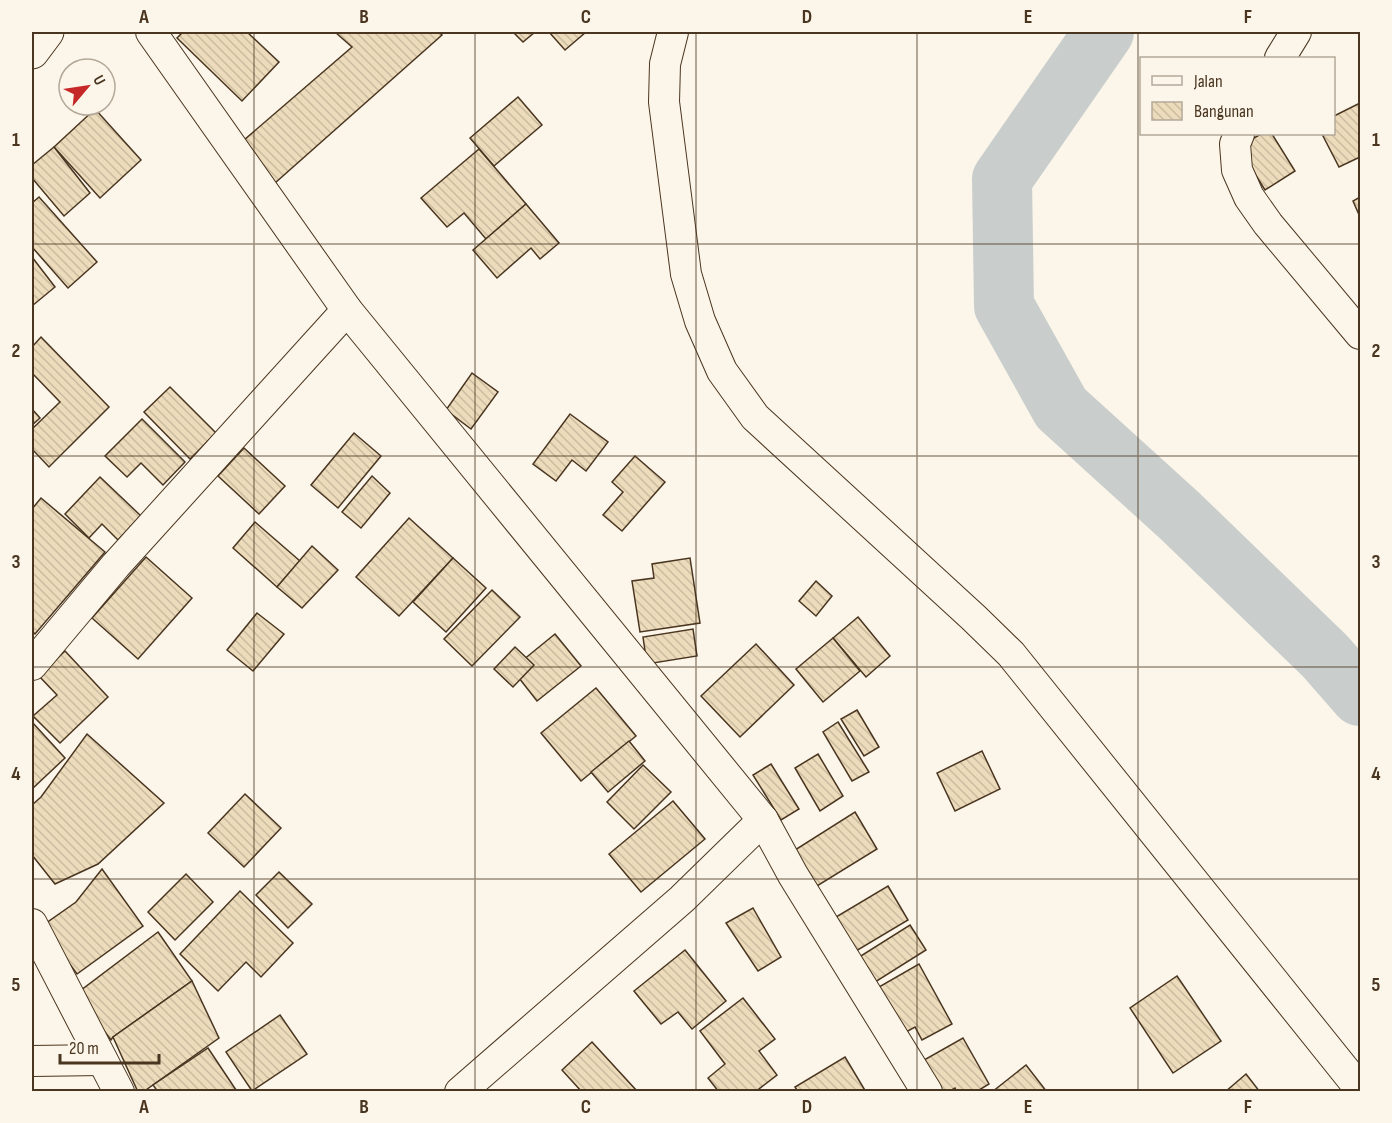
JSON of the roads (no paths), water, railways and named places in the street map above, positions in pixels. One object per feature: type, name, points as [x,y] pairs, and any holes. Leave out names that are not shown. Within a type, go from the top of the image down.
[{"type":"highway","points":[[32,52],[47,32]]},
{"type":"street","points":[[151,32],[347,310],[763,820],[799,885],[927,1092]]},
{"type":"street","points":[[673,32],[664,64],[664,102],[686,274],[700,321],[722,371],[755,417],[1011,654],[1360,1089]]},
{"type":"street","points":[[1281,57],[1296,32]]},
{"type":"street","points":[[1239,135],[1235,144],[1237,170],[1249,197],[1268,224],[1360,333]]},
{"type":"street","points":[[32,665],[116,565],[347,310]]},
{"type":"street","points":[[460,1092],[682,899],[763,820]]},
{"type":"street","points":[[32,924],[119,1092]]},
{"type":"street","points":[[32,1061],[102,1060]]},
{"type":"waterway","points":[[1104,32],[1002,179],[1004,306],[1061,408],[1180,516],[1325,656],[1360,696]]}]
